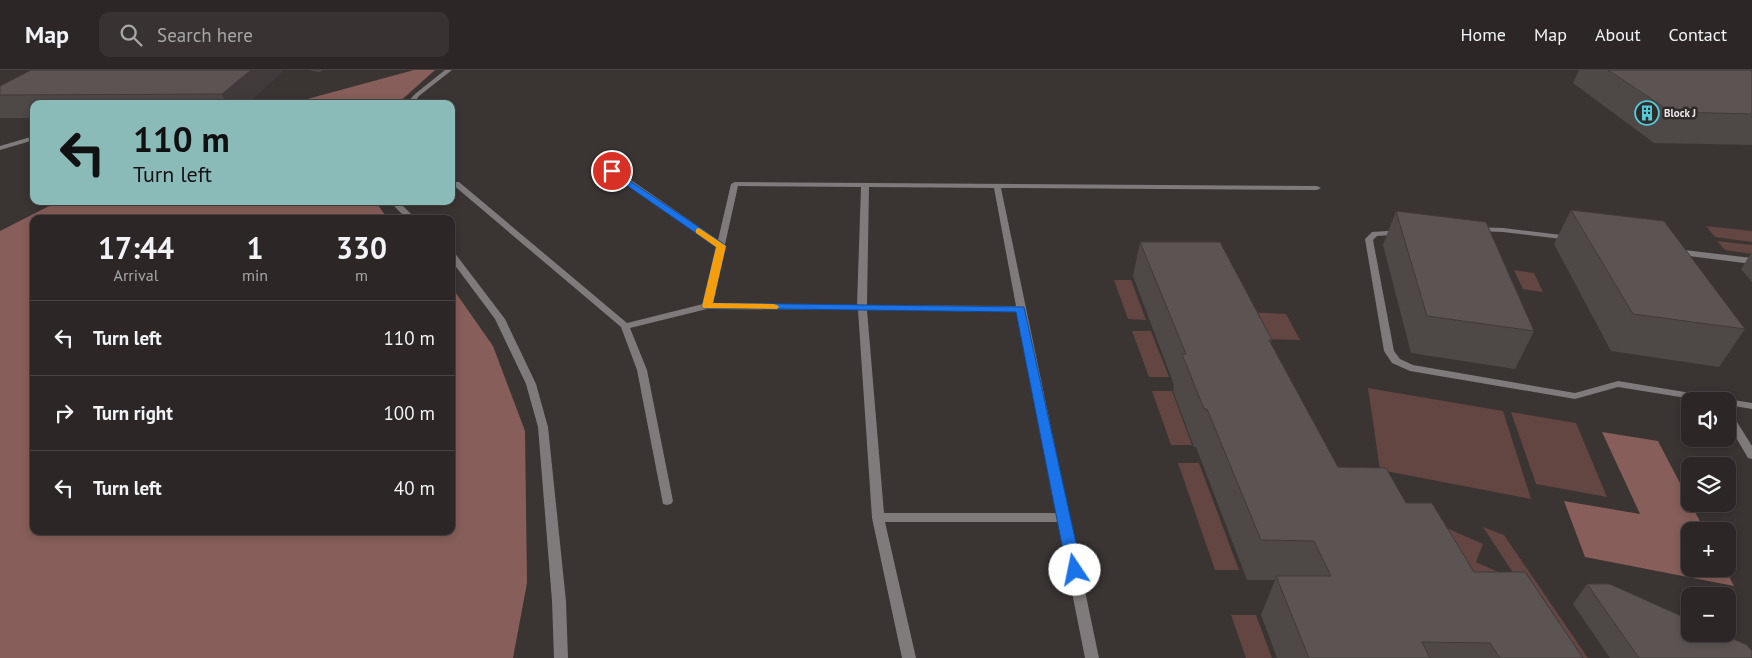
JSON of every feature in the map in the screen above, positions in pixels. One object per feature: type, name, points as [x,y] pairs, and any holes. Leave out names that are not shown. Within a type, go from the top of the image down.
[{"type":"street","points":[[413,100],[449,70]]},
{"type":"street","points":[[0,148],[30,139]]},
{"type":"street","points":[[612,171],[721,246]]},
{"type":"street","points":[[456,184],[625,326],[642,370],[667,501]]},
{"type":"street","points":[[707,306],[735,184],[1317,188]]},
{"type":"street","points":[[865,185],[862,308],[878,518],[909,658]]},
{"type":"street","points":[[997,186],[1020,309],[1092,658]]},
{"type":"street","points":[[397,205],[408,215]]},
{"type":"street","points":[[1466,230],[1503,230],[1580,240]]},
{"type":"street","points":[[1410,232],[1375,234],[1369,238],[1389,351],[1396,361],[1410,368],[1575,396],[1618,384],[1681,394]]},
{"type":"street","points":[[1666,250],[1752,261]]},
{"type":"street","points":[[455,259],[500,320],[531,384],[543,427],[559,601],[562,658]]},
{"type":"street","points":[[625,326],[707,306],[1020,309]]},
{"type":"street","points":[[1736,403],[1752,406]]},
{"type":"street","points":[[1736,429],[1752,455]]},
{"type":"street","points":[[878,518],[1064,517]]},
{"type":"shaded area","points":[[414,70],[435,70],[401,100],[304,100]]},
{"type":"shaded area","points":[[51,205],[378,205],[385,215],[31,215]]},
{"type":"shaded area","points":[[30,216],[30,535],[455,535],[455,292],[493,346],[525,431],[527,583],[513,658],[0,658],[0,231]]},
{"type":"shaded area","points":[[1706,226],[1752,231],[1752,242],[1715,237]]},
{"type":"shaded area","points":[[1717,241],[1752,245],[1752,254],[1725,250]]},
{"type":"shaded area","points":[[1514,270],[1534,273],[1543,292],[1523,289]]},
{"type":"shaded area","points":[[1114,280],[1131,280],[1146,320],[1128,319]]},
{"type":"shaded area","points":[[1243,312],[1286,314],[1300,340],[1256,339]]},
{"type":"shaded area","points":[[1132,331],[1151,331],[1169,377],[1149,377]]},
{"type":"shaded area","points":[[1368,388],[1503,411],[1531,499],[1380,470]]},
{"type":"shaded area","points":[[1152,391],[1172,391],[1192,445],[1171,445]]},
{"type":"shaded area","points":[[1511,412],[1576,423],[1607,497],[1536,484]]},
{"type":"shaded area","points":[[1602,432],[1658,441],[1681,485],[1681,512],[1695,512],[1700,522],[1681,522],[1681,576],[1585,557],[1564,501],[1640,514]]},
{"type":"shaded area","points":[[1178,463],[1199,463],[1239,570],[1215,570]]},
{"type":"shaded area","points":[[1381,499],[1483,544],[1476,562],[1501,573],[1484,594]]},
{"type":"shaded area","points":[[1483,527],[1504,535],[1588,658],[1569,658]]},
{"type":"shaded area","points":[[1688,577],[1729,577],[1734,586]]},
{"type":"shaded area","points":[[1231,615],[1256,615],[1272,658],[1246,658]]},
{"type":"building","points":[[31,70],[251,70],[222,94],[0,95],[0,86]]},
{"type":"building","points":[[1608,70],[1752,70],[1752,114],[1671,112]]},
{"type":"building","points":[[1571,210],[1664,221],[1745,329],[1633,314]]},
{"type":"building","points":[[1396,211],[1486,222],[1534,331],[1427,316]]},
{"type":"building","points":[[1140,242],[1220,242],[1272,340],[1269,340],[1338,467],[1386,468],[1406,503],[1432,503],[1474,572],[1525,572],[1583,658],[1500,658],[1490,643],[1422,642],[1430,658],[1309,658],[1276,576],[1331,576],[1314,541],[1261,540],[1207,409],[1204,409],[1182,354],[1186,354]]},
{"type":"building","points":[[1587,584],[1610,584],[1681,616],[1681,642],[1736,642],[1736,640],[1747,645],[1752,651],[1752,658],[1639,658]]},
{"type":"slow traffic","points":[[699,231],[721,246],[707,306],[773,307]]},
{"type":"place","name":"Block J","points":[[1647,113]]},
{"type":"route","points":[[612,171],[721,246],[707,306],[1020,309],[1075,570]]}]
